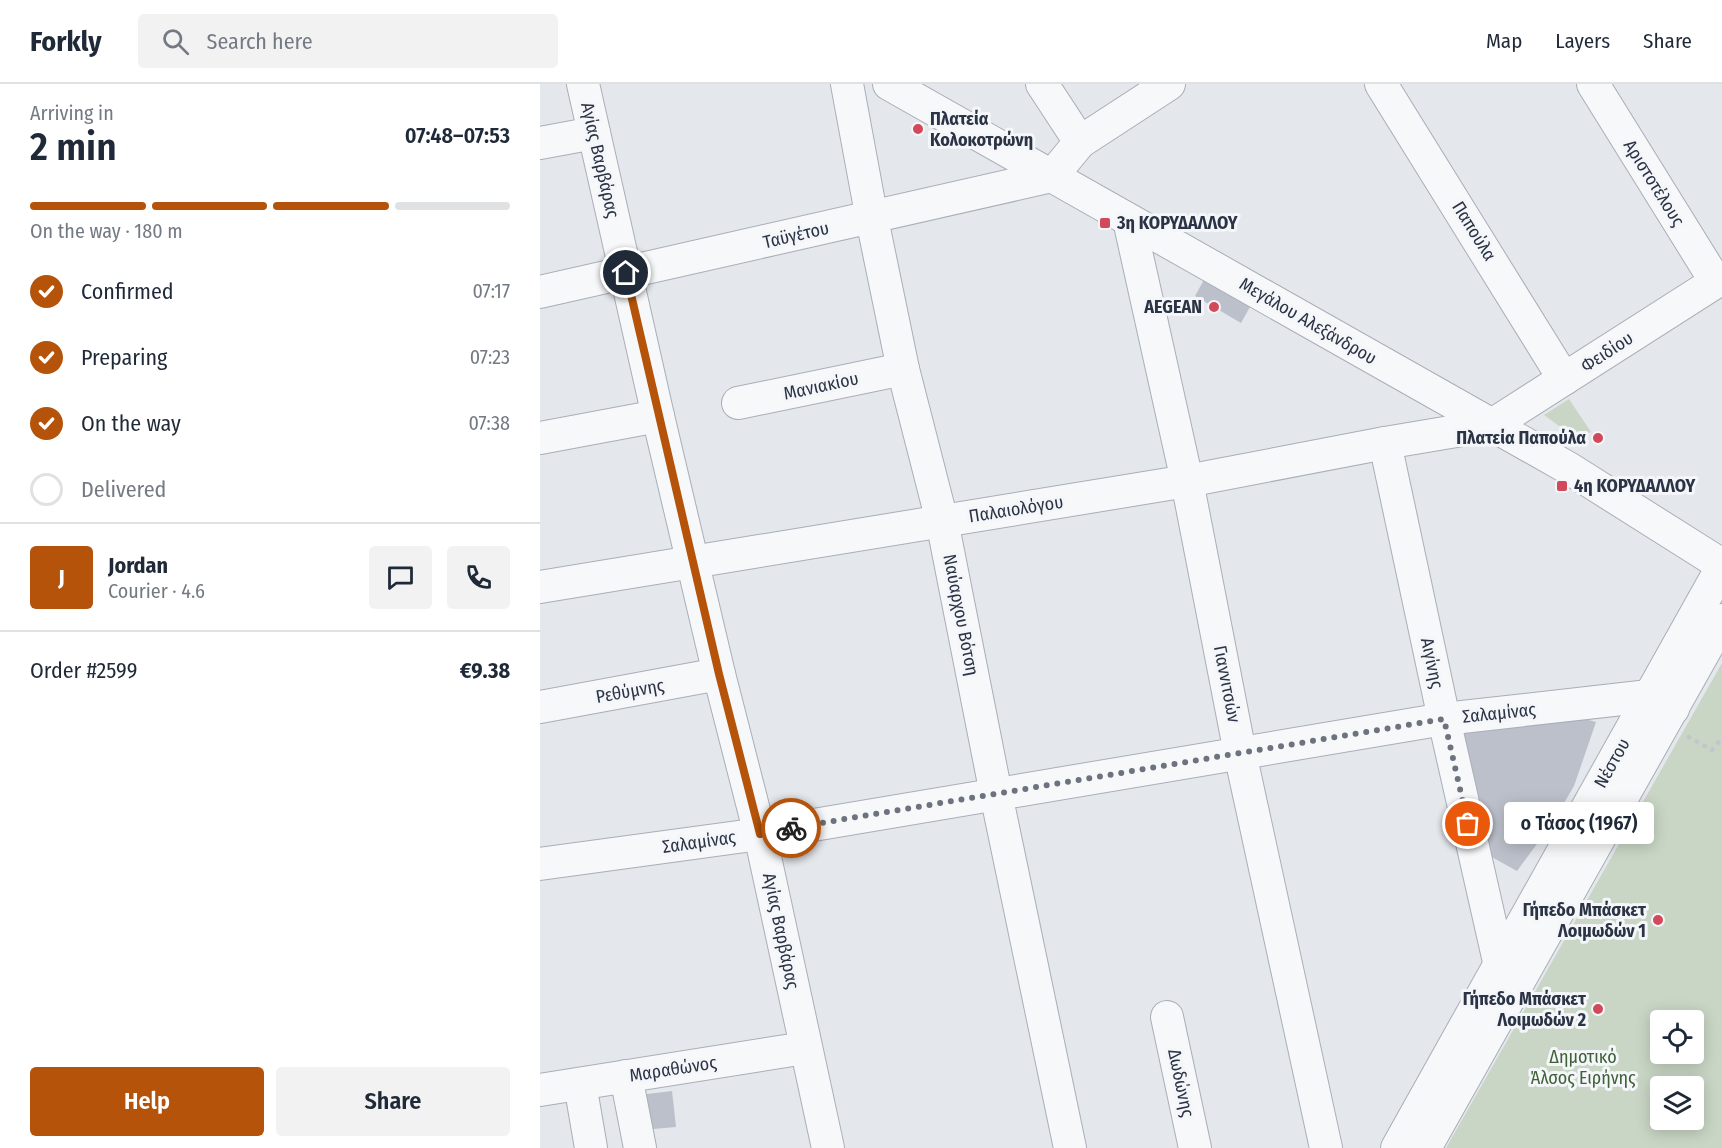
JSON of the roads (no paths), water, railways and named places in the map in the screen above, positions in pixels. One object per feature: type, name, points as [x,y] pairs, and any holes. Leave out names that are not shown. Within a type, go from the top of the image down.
[{"type":"street","name":"Αγίας Βαρβάρας","points":[[583,84],[658,416],[719,674],[760,834],[828,1148]]},
{"type":"street","name":"Ναύαρχου Βότση","points":[[846,84],[903,369],[942,521],[1070,1148]]},
{"type":"street","name":"Μεγάλου Αλεξάνδρου","points":[[889,84],[1570,469],[1722,566]]},
{"type":"street","points":[[1042,84],[1080,142]]},
{"type":"street","points":[[1052,176],[1080,142],[1169,84]]},
{"type":"street","name":"Παπούλα","points":[[1381,84],[1564,379]]},
{"type":"street","name":"Αριστοτέλους","points":[[1593,84],[1719,280]]},
{"type":"street","points":[[540,143],[594,132]]},
{"type":"street","name":"Ταϋγέτου","points":[[540,292],[872,219],[1052,176]]},
{"type":"street","name":"Γιαννιτσών","points":[[1129,220],[1187,481],[1240,753],[1326,1148]]},
{"type":"street","name":"Φειδίου","points":[[1492,426],[1719,280]]},
{"type":"street","name":"Μανιακίου","points":[[738,403],[903,369]]},
{"type":"street","points":[[540,438],[658,416]]},
{"type":"street","name":"Παλαιολόγου","points":[[540,587],[1187,481],[1385,443],[1492,426]]},
{"type":"street","name":"Αιγίνης","points":[[1385,443],[1444,719],[1510,972]]},
{"type":"street","name":"Νέστου","points":[[1425,1148],[1510,972],[1661,702],[1722,566]]},
{"type":"street","name":"Νέστου","points":[[1661,702],[1722,620]]},
{"type":"street","name":"Ρεθύμνης","points":[[540,707],[719,674]]},
{"type":"street","name":"Σαλαμίνας","points":[[540,864],[760,834],[1444,719],[1661,702]]},
{"type":"street","name":"Νέστου","points":[[1397,1148],[1510,972]]},
{"type":"street","name":"Δωδώνης","points":[[1167,1017],[1195,1148]]},
{"type":"street","name":"Μαραθώνος","points":[[540,1090],[806,1048]]},
{"type":"street","points":[[627,1077],[640,1148]]},
{"type":"street","points":[[580,1084],[591,1148]]},
{"type":"place","name":"Πλατεία Κολοκοτρώνη","points":[[918,129]]},
{"type":"place","name":"3η ΚΟΡΥΔΑΛΛΟΥ","points":[[1105,223]]},
{"type":"place","name":"AEGEAN","points":[[1214,307]]},
{"type":"place","name":"Πλατεία Παπούλα","points":[[1598,438]]},
{"type":"place","name":"4η ΚΟΡΥΔΑΛΛΟΥ","points":[[1562,486]]},
{"type":"place","name":"ο Τάσος (1967)","points":[[1468,824]]},
{"type":"place","name":"Γήπεδο Μπάσκετ Λοιμωδών 1","points":[[1658,920]]},
{"type":"place","name":"Γήπεδο Μπάσκετ Λοιμωδών 2","points":[[1598,1009]]},
{"type":"park label","name":"Δημοτικό Άλσος Ειρήνης","points":[[1583,1067]]}]
